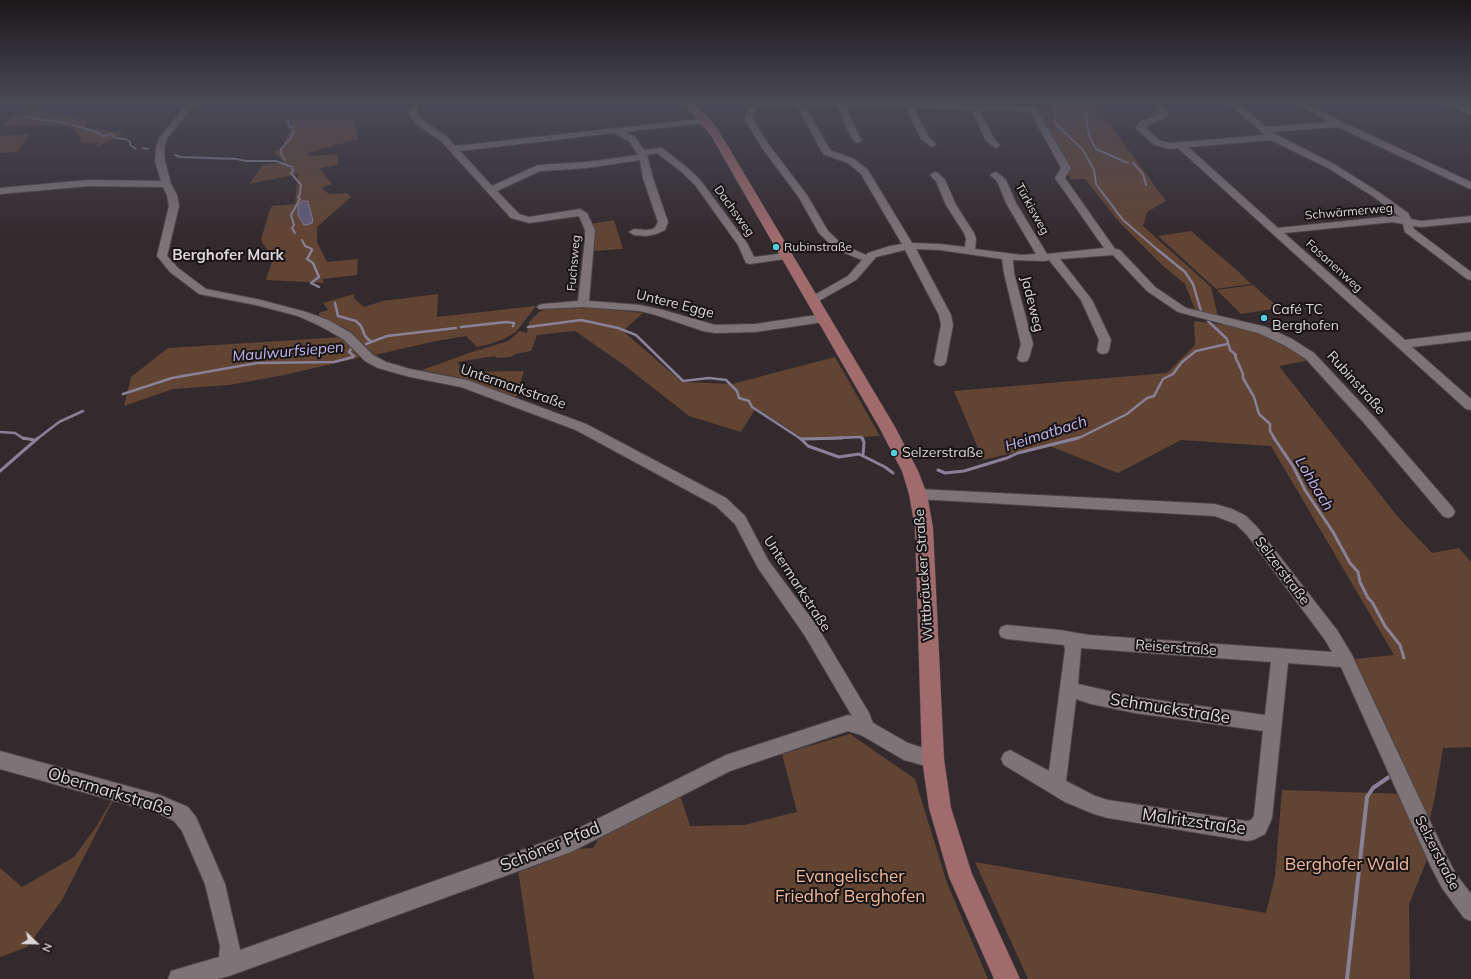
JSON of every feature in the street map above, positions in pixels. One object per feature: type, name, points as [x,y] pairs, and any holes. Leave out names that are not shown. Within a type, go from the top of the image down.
[{"type":"main road","name":"Wittbräucker Straße","points":[[723,148],[901,452],[918,494],[922,510],[925,545],[933,759],[940,808],[959,870],[1007,979]]},
{"type":"street","name":"Untermarkstraße","points":[[160,148],[160,161],[166,184],[172,195],[174,206],[162,256],[174,270],[198,289],[210,294],[257,302],[311,317],[347,336],[369,358],[382,365],[410,373],[463,383],[581,427],[721,502],[740,520],[763,564],[810,631],[863,720],[865,728]]},
{"type":"street","points":[[454,149],[466,148]]},
{"type":"street","points":[[634,232],[653,232],[661,228],[663,225],[648,178],[643,155],[638,148]]},
{"type":"street","points":[[766,148],[802,194],[824,233],[839,247],[867,259]]},
{"type":"street","points":[[824,148],[826,152],[855,163],[865,172],[909,246],[945,315],[946,331],[940,362]]},
{"type":"street","name":"Rubinstraße","points":[[1055,148],[1066,168],[1060,178],[1111,251],[1118,253],[1151,289],[1182,310],[1262,330],[1288,342],[1310,356],[1370,421],[1448,512]]},
{"type":"street","name":"Fasanenweg","points":[[1183,148],[1471,406]]},
{"type":"street","points":[[1294,148],[1347,175],[1404,215],[1408,223],[1409,230],[1471,277]]},
{"type":"street","points":[[1389,148],[1471,186]]},
{"type":"street","name":"Fuchsweg","points":[[454,149],[515,216],[521,219],[529,220],[550,218],[580,212],[583,215],[590,230],[583,304]]},
{"type":"street","name":"Dachsweg","points":[[643,155],[659,150],[686,170],[744,246],[750,261],[787,256]]},
{"type":"street","points":[[490,190],[515,180],[538,168],[600,164],[643,155]]},
{"type":"street","points":[[935,175],[940,180],[948,200],[969,233],[970,251]]},
{"type":"street","name":"Türkisweg","points":[[996,175],[1001,180],[1011,203],[1048,258],[1068,276],[1086,300],[1105,340],[1103,350]]},
{"type":"street","points":[[0,191],[89,183],[166,184]]},
{"type":"street","name":"Schwärmerweg","points":[[1276,231],[1393,219],[1408,223],[1421,224],[1471,219]]},
{"type":"street","points":[[810,295],[842,285],[854,276],[867,259],[883,250],[909,246],[940,247],[1007,257],[1048,258],[1111,251]]},
{"type":"street","name":"Jadeweg","points":[[1007,257],[1009,274],[1027,344],[1023,358]]},
{"type":"street","name":"Untere Egge","points":[[543,307],[583,304],[646,309],[694,325],[715,329],[755,328],[824,318]]},
{"type":"street","points":[[1401,344],[1471,336]]},
{"type":"street","name":"Selzerstraße","points":[[918,494],[1215,510],[1227,513],[1241,520],[1252,531],[1331,635],[1346,660],[1438,860],[1449,881],[1471,911]]},
{"type":"street","name":"Reiserstraße","points":[[1007,632],[1089,642],[1346,660]]},
{"type":"street","points":[[1056,786],[1069,689],[1072,639]]},
{"type":"street","name":"Malritzstraße","points":[[1010,759],[1083,800],[1108,809],[1247,831],[1253,830],[1258,827],[1263,818],[1280,656]]},
{"type":"street","name":"Schmuckstraße","points":[[1069,689],[1091,696],[1135,705],[1272,724]]},
{"type":"street","name":"Schöner Pfad","points":[[179,979],[229,965],[571,842],[726,764],[848,723],[865,728],[904,751],[933,759]]},
{"type":"street","name":"Obermarkstraße","points":[[0,760],[160,804],[181,814],[189,824],[215,884],[230,946],[229,965]]},
{"type":"green space","points":[[0,148],[20,148],[17,152],[0,153]]},
{"type":"green space","points":[[282,148],[326,148],[307,153],[310,156],[337,154],[338,165],[319,168],[332,184],[321,188],[329,194],[347,193],[351,197],[317,227],[317,242],[327,262],[358,259],[357,275],[322,279],[324,283],[266,280],[273,259],[261,240],[269,212],[272,206],[295,204],[298,174],[249,184],[263,165],[284,162],[273,151],[281,150]]},
{"type":"green space","points":[[1055,148],[1127,148],[1166,201],[1147,212],[1143,226],[1211,287],[1218,316],[1196,312],[1185,284],[1162,265],[1120,223],[1085,179],[1071,179]]},
{"type":"green space","points":[[614,220],[623,249],[593,251],[595,235],[591,224]]},
{"type":"green space","points":[[1191,231],[1251,284],[1216,289],[1158,236]]},
{"type":"green space","points":[[1253,285],[1279,308],[1241,314],[1217,290]]},
{"type":"green space","points":[[354,294],[354,298],[364,307],[383,301],[438,294],[437,317],[536,306],[516,332],[504,339],[490,344],[477,347],[466,336],[436,341],[375,355],[348,330],[319,316],[319,313],[328,310],[323,303]]},
{"type":"green space","points":[[585,307],[643,313],[623,331],[682,382],[732,384],[835,357],[880,436],[806,440],[756,408],[741,432],[689,416],[624,365],[575,331],[537,335],[531,351],[515,354],[511,357],[496,358],[495,356],[457,362],[460,366],[459,369],[461,372],[524,371],[516,397],[457,377],[422,370],[508,341],[520,331],[527,333],[529,322],[539,312],[547,309]]},
{"type":"green space","points":[[1194,321],[1249,328],[1282,341],[1311,360],[1279,366],[1398,517],[1432,553],[1459,548],[1471,562],[1471,747],[1443,748],[1435,796],[1427,831],[1376,704],[1355,659],[1394,655],[1271,446],[1181,440],[1118,473],[1047,445],[983,460],[954,391],[1167,373],[1195,345]]},
{"type":"green space","points":[[343,337],[358,353],[358,358],[284,375],[229,385],[173,389],[124,406],[131,377],[168,348]]},
{"type":"green space","name":"Evangelischer Friedhof Berghofen","points":[[850,734],[915,779],[947,883],[988,979],[534,979],[518,869],[531,868],[577,849],[593,848],[600,837],[680,795],[690,826],[744,825],[797,812],[782,754]]},
{"type":"green space","name":"Berghofer Wald","points":[[1282,790],[1404,794],[1431,850],[1409,904],[1410,979],[1028,979],[975,862],[1266,913],[1275,876]]},
{"type":"green space","points":[[113,798],[116,798],[110,806],[62,900],[27,947],[0,957],[0,868],[22,887],[74,857],[96,827]]},
{"type":"shaded area","points":[[302,201],[308,201],[313,221],[307,225],[304,225],[298,215],[298,205]]},
{"type":"waterway","name":"Heimatbach","points":[[143,148],[148,149]]},
{"type":"waterway","points":[[282,148],[281,154],[285,160]]},
{"type":"waterway","name":"Lohbach","points":[[1081,148],[1094,170],[1096,184],[1123,220],[1159,251]]},
{"type":"waterway","points":[[1095,148],[1128,163]]},
{"type":"waterway","name":"Heimatbach","points":[[175,155],[180,157],[237,159],[246,161],[276,161],[292,167],[293,171],[291,173],[301,185],[300,194],[298,197],[300,199],[291,215],[294,225],[292,228],[295,233]]},
{"type":"waterway","points":[[1133,163],[1143,174],[1146,185]]},
{"type":"waterway","name":"Heimatbach","points":[[302,240],[305,246],[312,249],[311,251]]},
{"type":"waterway","name":"Heimatbach","points":[[312,250],[307,259],[313,263],[319,277],[311,283],[319,287]]},
{"type":"waterway","name":"Lohbach","points":[[1158,250],[1185,272],[1193,284],[1201,311]]},
{"type":"waterway","name":"Heimatbach","points":[[335,303],[338,316],[356,321],[361,326],[365,336],[371,342]]},
{"type":"waterway","name":"Heimatbach","points":[[528,327],[581,320],[618,328],[636,335],[683,381],[709,378],[726,380],[737,391],[739,398],[749,401],[752,407],[801,439]]},
{"type":"waterway","name":"Lohbach","points":[[1208,321],[1227,339],[1230,350],[1236,355],[1235,356],[1243,374],[1243,378],[1254,397],[1259,414],[1270,424],[1270,431],[1275,439]]},
{"type":"waterway","name":"Heimatbach","points":[[461,327],[506,322],[514,323],[513,326]]},
{"type":"waterway","name":"Heimatbach","points":[[366,344],[387,336],[456,328]]},
{"type":"waterway","name":"Heimatbach","points":[[1074,439],[1127,414],[1147,398],[1154,396],[1163,379],[1173,374],[1182,362],[1196,351],[1227,344]]},
{"type":"waterway","name":"Maulwurfsiepen","points":[[123,394],[172,378],[257,363],[334,362],[353,357],[354,356],[349,352],[351,349]]},
{"type":"waterway","name":"Maulwurfsiepen","points":[[37,439],[59,422],[83,411]]},
{"type":"waterway","points":[[0,432],[15,433],[24,439]]},
{"type":"waterway","points":[[23,438],[34,440]]},
{"type":"waterway","name":"Maulwurfsiepen","points":[[0,471],[38,438]]},
{"type":"waterway","points":[[802,439],[828,438]]},
{"type":"waterway","points":[[812,439],[828,438]]},
{"type":"waterway","points":[[828,438],[862,438]]},
{"type":"waterway","points":[[828,438],[842,438]]},
{"type":"waterway","points":[[862,438],[864,442],[863,455]]},
{"type":"waterway","name":"Heimatbach","points":[[1074,439],[1078,438]]},
{"type":"waterway","name":"Lohbach","points":[[1274,438],[1293,466],[1305,490],[1333,532],[1350,563],[1358,572],[1360,582],[1368,598],[1372,602],[1385,626],[1400,645],[1404,658]]},
{"type":"waterway","name":"Heimatbach","points":[[801,439],[808,446],[839,457],[859,454],[885,467],[893,473]]},
{"type":"waterway","name":"Heimatbach","points":[[938,470],[945,473],[964,471],[1007,458],[1018,453],[1074,439]]},
{"type":"waterway","name":"Lohbach","points":[[1347,979],[1367,797],[1373,788],[1389,777]]},
{"type":"place","name":"Rubinstraße","points":[[776,247]]},
{"type":"place","name":"Café TC Berghofen","points":[[1264,318]]},
{"type":"place","name":"Selzerstraße","points":[[894,453]]},
{"type":"district","name":"Berghofer Mark","points":[[228,255]]}]
